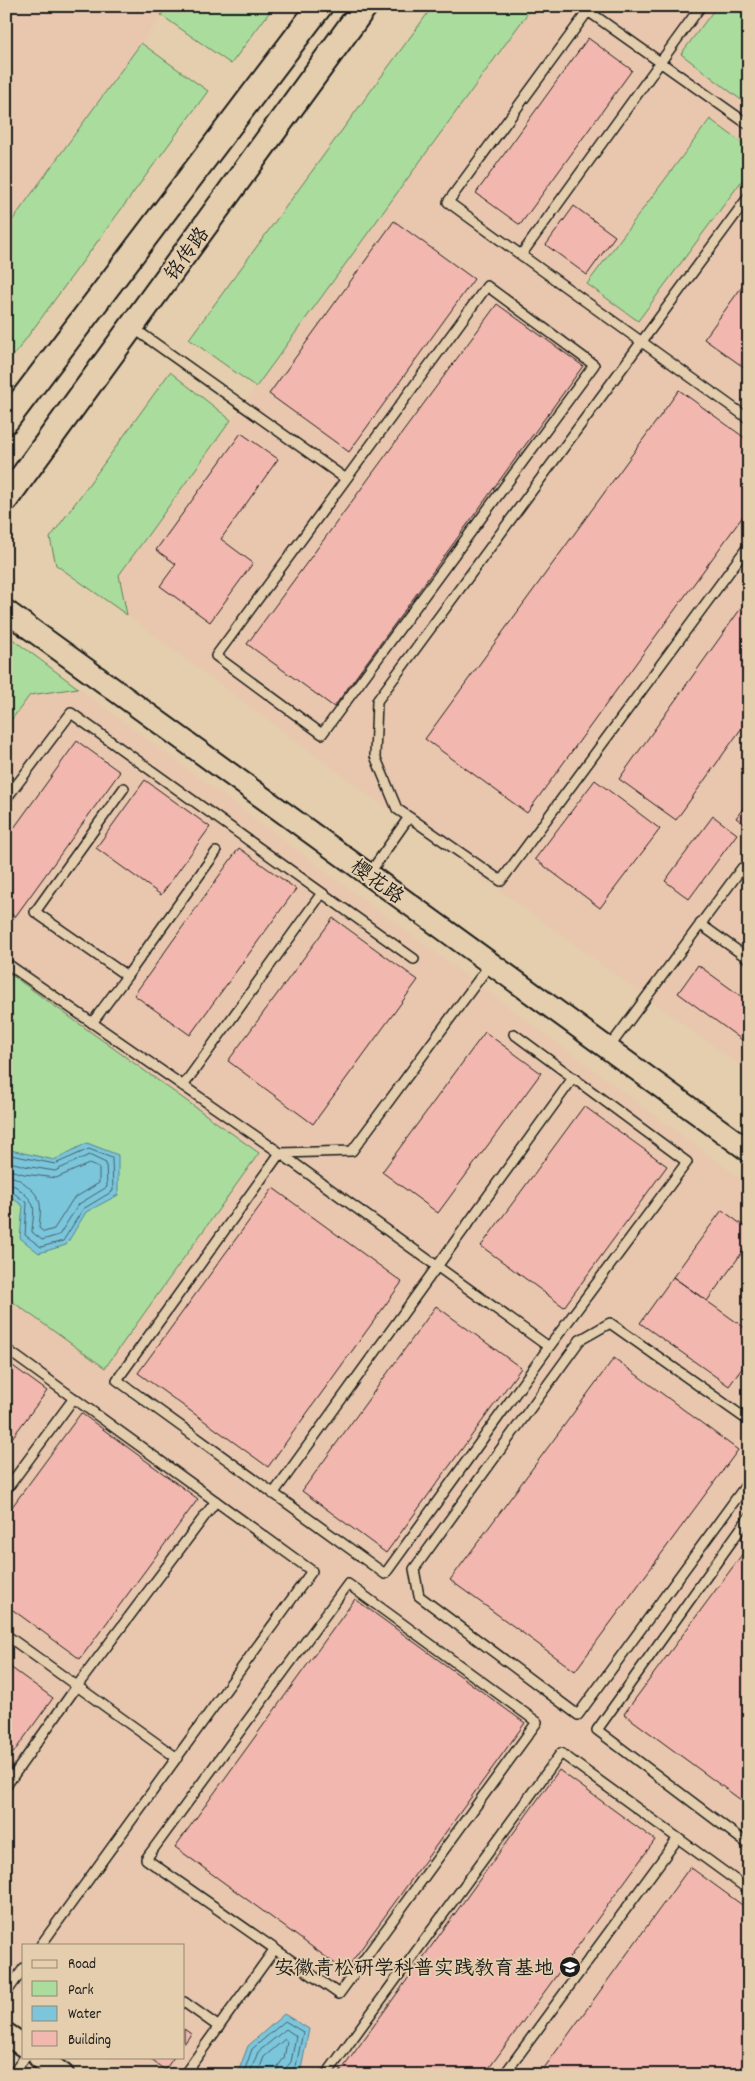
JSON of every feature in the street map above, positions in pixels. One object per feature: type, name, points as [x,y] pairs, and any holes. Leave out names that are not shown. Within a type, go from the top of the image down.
[{"type":"main road","name":"铭传路","points":[[6,421],[320,6]]},
{"type":"main road","name":"铭传路","points":[[6,499],[365,6]]},
{"type":"street","name":"樱花路","points":[[6,611],[749,1152]]},
{"type":"street","points":[[6,2034],[22,2045]]},
{"type":"street","points":[[40,2058],[63,2075]]},
{"type":"lane","points":[[521,255],[701,6]]},
{"type":"lane","points":[[749,125],[588,11],[448,202],[641,343],[749,419]]},
{"type":"lane","points":[[749,196],[376,701],[375,756],[397,809],[501,881],[749,545]]},
{"type":"lane","points":[[487,286],[594,365],[322,734],[216,656],[346,479],[487,286]]},
{"type":"lane","points":[[132,327],[346,479]]},
{"type":"lane","points":[[6,799],[71,713],[414,959]]},
{"type":"lane","points":[[124,788],[35,912],[128,976]]},
{"type":"lane","points":[[368,874],[409,817]]},
{"type":"lane","points":[[92,1023],[128,976],[216,852]]},
{"type":"lane","points":[[608,1049],[742,868],[749,873]]},
{"type":"lane","points":[[183,1086],[322,893]]},
{"type":"lane","points":[[700,924],[749,959]]},
{"type":"lane","points":[[6,962],[280,1154],[550,1347]]},
{"type":"lane","points":[[280,1154],[352,1151],[491,963]]},
{"type":"lane","points":[[280,1154],[117,1380],[384,1574],[686,1162],[514,1034]]},
{"type":"lane","points":[[273,1494],[573,1078]]},
{"type":"lane","points":[[749,1421],[610,1323],[580,1340],[414,1569],[419,1596],[578,1714],[749,1481]]},
{"type":"lane","points":[[6,1349],[312,1571],[42,1944]]},
{"type":"lane","points":[[6,1490],[74,1398]]},
{"type":"lane","points":[[6,1786],[77,1686],[216,1501]]},
{"type":"lane","points":[[749,1517],[598,1730],[749,1845]]},
{"type":"lane","points":[[348,1584],[537,1722],[339,1994],[274,1950],[146,1860],[348,1584]]},
{"type":"lane","points":[[6,1635],[177,1758]]},
{"type":"lane","points":[[326,2075],[561,1753],[749,1890]]},
{"type":"lane","points":[[504,2075],[678,1838]]},
{"type":"lane","points":[[184,2075],[274,1950]]},
{"type":"lane","points":[[6,1993],[22,1971]]},
{"type":"lane","points":[[185,2003],[219,2027]]},
{"type":"lane","points":[[12,2075],[24,2058]]},
{"type":"shaded area","points":[[6,6],[168,6],[6,229]]},
{"type":"shaded area","points":[[533,6],[749,6],[749,1072],[320,759],[127,615],[119,575]]},
{"type":"shaded area","points":[[78,688],[749,1185],[749,2075],[131,2075],[108,2058],[185,2058],[185,1944],[22,1944],[22,1995],[6,1984],[6,727],[30,695]]},
{"type":"green space","points":[[168,6],[274,6],[231,64],[161,15]]},
{"type":"green space","points":[[433,6],[533,6],[256,387],[189,339]]},
{"type":"green space","points":[[717,6],[749,6],[749,106],[681,54]]},
{"type":"green space","points":[[141,43],[208,91],[6,366],[6,229]]},
{"type":"green space","points":[[710,119],[749,148],[749,171],[638,321],[587,284]]},
{"type":"green space","points":[[170,372],[231,420],[119,575],[127,615],[56,565],[50,538]]},
{"type":"green space","points":[[7,635],[78,688],[30,695],[6,727]]},
{"type":"green space","points":[[6,971],[259,1153],[105,1368],[6,1297]]},
{"type":"water","points":[[87,1143],[118,1155],[118,1195],[86,1212],[66,1245],[39,1253],[20,1238],[23,1206],[6,1193],[6,1149],[54,1160]]},
{"type":"water","points":[[284,2014],[309,2029],[301,2069],[293,2075],[237,2075],[248,2046]]},
{"type":"building","points":[[588,38],[632,70],[520,225],[476,193]]},
{"type":"building","points":[[574,206],[615,236],[587,275],[546,245]]},
{"type":"building","points":[[394,221],[474,279],[349,452],[269,394]]},
{"type":"building","points":[[749,277],[749,371],[704,339]]},
{"type":"building","points":[[497,304],[583,366],[334,707],[247,644]]},
{"type":"building","points":[[679,390],[749,441],[749,508],[527,813],[425,739]]},
{"type":"building","points":[[241,433],[278,459],[221,539],[253,563],[210,622],[160,586],[176,564],[156,550]]},
{"type":"building","points":[[749,597],[749,718],[676,820],[619,779]]},
{"type":"building","points":[[77,741],[120,772],[15,917],[6,910],[6,839]]},
{"type":"building","points":[[145,780],[210,827],[161,895],[96,848]]},
{"type":"building","points":[[595,780],[660,829],[600,908],[535,859]]},
{"type":"building","points":[[749,800],[749,827],[736,818]]},
{"type":"building","points":[[713,816],[737,834],[689,899],[665,881]]},
{"type":"building","points":[[239,848],[296,889],[190,1035],[134,995]]},
{"type":"building","points":[[333,918],[418,980],[313,1124],[228,1061]]},
{"type":"building","points":[[698,965],[749,1002],[749,1045],[678,993]]},
{"type":"building","points":[[485,1032],[541,1073],[438,1213],[382,1172]]},
{"type":"building","points":[[584,1106],[667,1166],[564,1307],[481,1246]]},
{"type":"building","points":[[273,1188],[402,1282],[268,1467],[138,1373]]},
{"type":"building","points":[[722,1210],[749,1230],[749,1243],[707,1301],[673,1277]]},
{"type":"building","points":[[673,1277],[749,1331],[749,1359],[729,1386],[640,1323]]},
{"type":"building","points":[[436,1306],[521,1368],[386,1553],[302,1491]]},
{"type":"building","points":[[614,1358],[738,1450],[575,1671],[450,1580]]},
{"type":"building","points":[[6,1361],[47,1391],[6,1446]]},
{"type":"building","points":[[81,1413],[198,1499],[80,1659],[6,1605],[6,1515]]},
{"type":"building","points":[[749,1545],[749,1806],[624,1714]]},
{"type":"building","points":[[355,1599],[525,1723],[345,1971],[175,1847]]},
{"type":"building","points":[[6,1664],[53,1698],[6,1763]]},
{"type":"building","points":[[559,1770],[655,1840],[484,2075],[338,2075]]},
{"type":"building","points":[[690,1867],[749,1910],[749,2075],[539,2075]]},
{"type":"building","points":[[185,2030],[191,2034],[185,2043]]},
{"type":"building","points":[[148,2058],[173,2058],[165,2070]]},
{"type":"place","name":"安徽青松研学科普实践教育基地","points":[[570,1967]]}]
